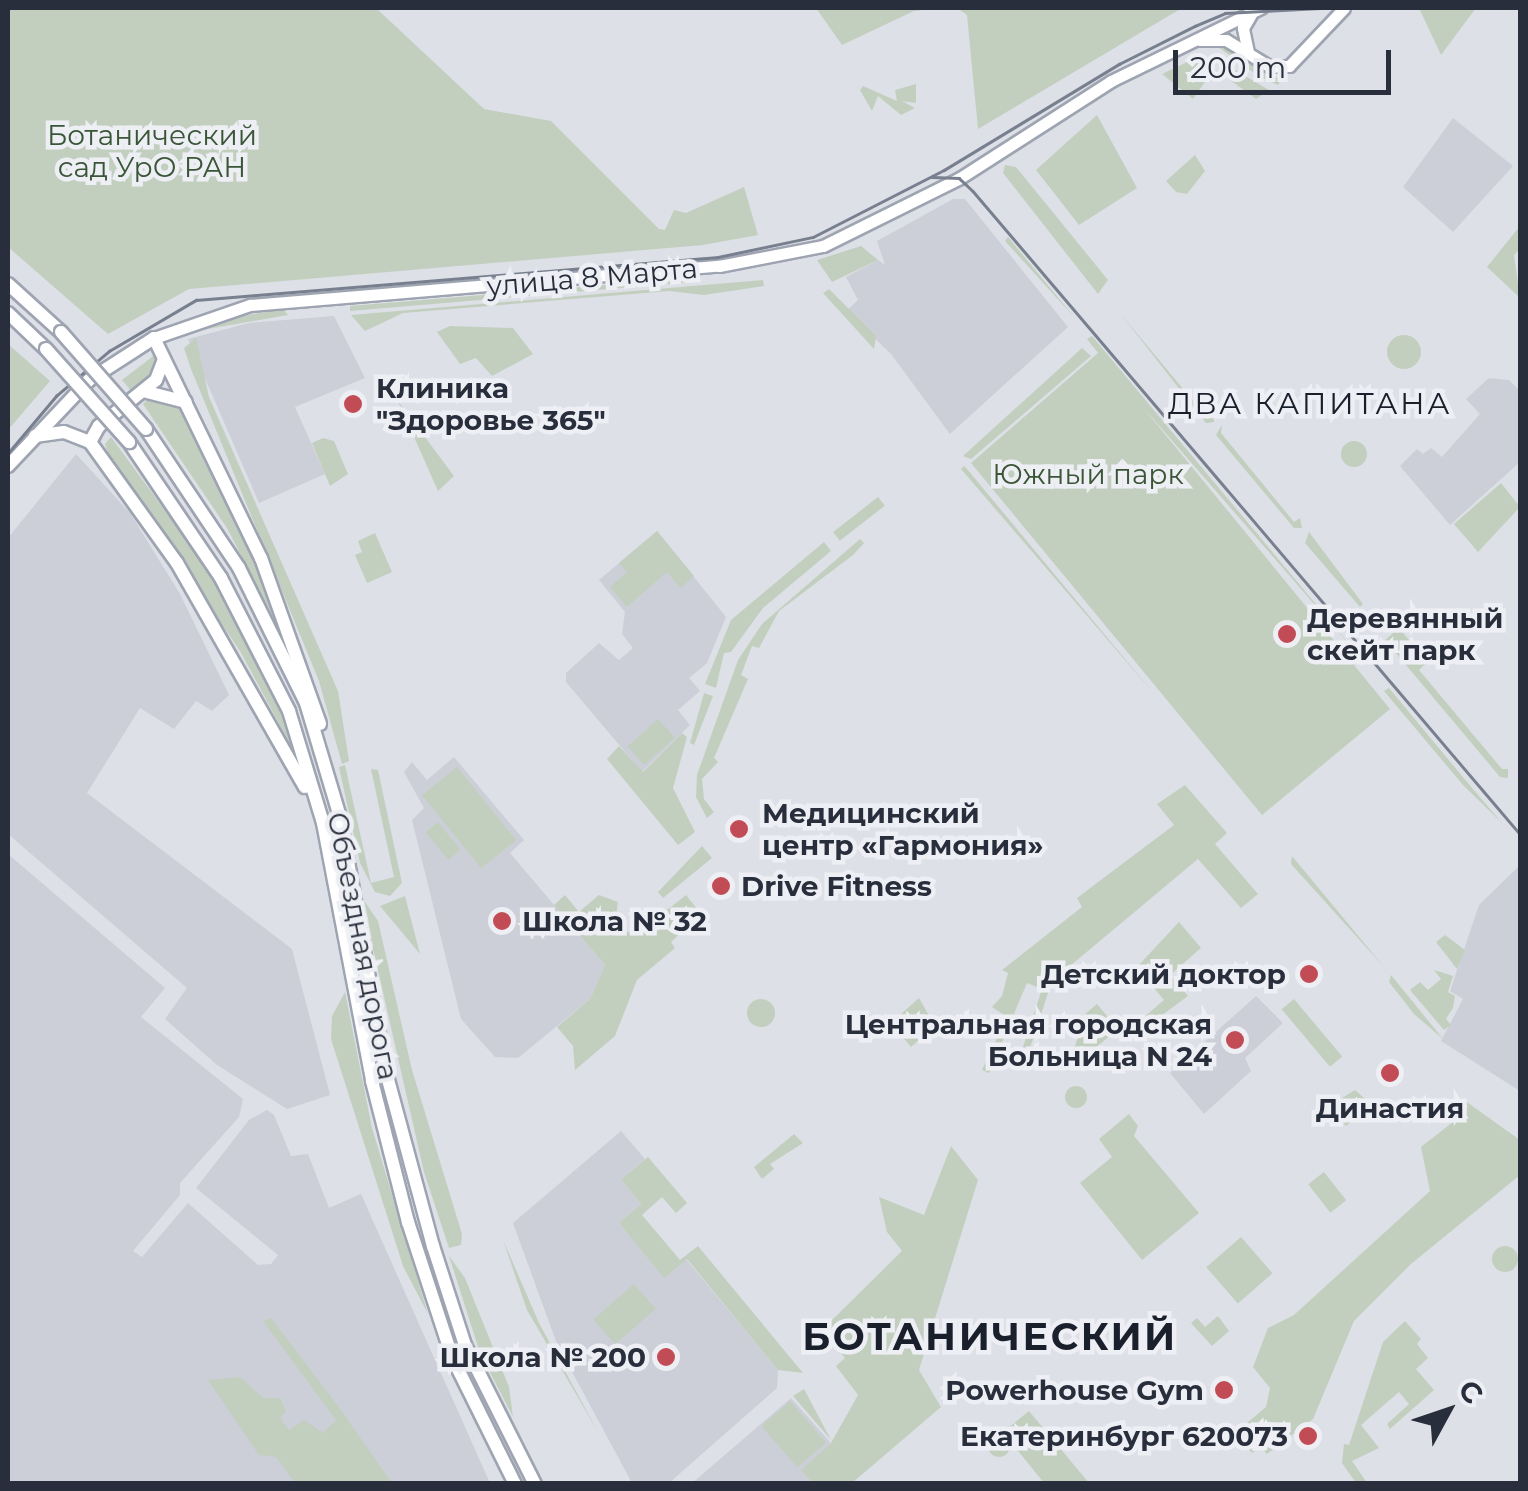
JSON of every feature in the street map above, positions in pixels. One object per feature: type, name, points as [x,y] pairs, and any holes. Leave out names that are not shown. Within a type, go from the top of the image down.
[{"type":"main road","name":"улица 8 Марта","points":[[1177,46],[1215,38],[1268,66],[1293,65],[1344,8]]},
{"type":"main road","name":"улица 8 Марта","points":[[8,466],[32,436],[89,380],[154,338],[250,305],[719,266],[823,246],[960,178],[1177,46],[1257,9]]},
{"type":"main road","points":[[1251,55],[1243,28],[1257,9]]},
{"type":"main road","name":"Объездная дорога","points":[[8,284],[62,332],[146,429],[209,517],[263,614],[306,703],[331,781],[386,1072],[424,1217],[465,1345],[534,1484]]},
{"type":"main road","name":"Объездная дорога","points":[[8,313],[130,442],[197,539],[271,673],[323,823],[372,1080],[408,1222],[452,1357],[515,1484]]},
{"type":"main road","points":[[154,338],[295,640],[317,706],[331,781]]},
{"type":"main road","points":[[90,442],[99,426],[164,370],[164,357]]},
{"type":"main road","points":[[142,391],[188,404]]},
{"type":"main road","points":[[32,436],[55,430],[90,442],[177,563],[323,823]]},
{"type":"shaded area","points":[[1453,118],[1513,166],[1453,232],[1403,187]]},
{"type":"shaded area","points":[[953,199],[965,199],[1068,327],[950,434],[891,354],[846,311],[858,300],[846,277],[878,260],[885,265],[877,241]]},
{"type":"shaded area","points":[[334,316],[365,378],[295,407],[325,474],[259,503],[188,339],[249,323]]},
{"type":"shaded area","points":[[1489,378],[1509,380],[1520,391],[1520,462],[1450,525],[1400,466],[1417,449],[1423,454],[1431,448],[1442,457],[1480,414],[1466,399]]},
{"type":"shaded area","points":[[76,454],[130,513],[180,594],[229,695],[212,711],[196,701],[174,729],[140,708],[87,793],[292,949],[330,1095],[287,1109],[217,1065],[165,1019],[187,988],[8,834],[8,538]]},
{"type":"shaded area","points":[[657,531],[726,617],[707,663],[689,678],[700,691],[678,710],[690,725],[642,772],[566,682],[566,673],[599,643],[619,660],[633,648],[622,634],[625,612],[599,580]]},
{"type":"shaded area","name":"Школа № 32","points":[[454,757],[524,840],[510,853],[605,965],[590,999],[518,1058],[495,1057],[461,1019],[412,820],[424,808],[404,772],[412,762],[427,780]]},
{"type":"shaded area","points":[[8,854],[165,988],[141,1017],[243,1099],[239,1117],[180,1183],[180,1195],[133,1251],[142,1257],[188,1203],[258,1265],[271,1264],[278,1255],[196,1188],[249,1120],[267,1110],[274,1115],[291,1156],[308,1154],[329,1208],[361,1194],[490,1483],[8,1483]]},
{"type":"shaded area","points":[[1520,865],[1520,1091],[1441,1041],[1463,999],[1450,991],[1479,905]]},
{"type":"shaded area","name":"Центральная городская Больница N 24","points":[[1256,996],[1283,1023],[1245,1058],[1251,1071],[1204,1114],[1170,1073]]},
{"type":"shaded area","name":"Школа № 200","points":[[621,1131],[645,1159],[621,1179],[641,1204],[619,1223],[664,1277],[686,1259],[778,1370],[777,1388],[669,1483],[632,1483],[557,1344],[513,1223]]},
{"type":"shaded area","points":[[791,1398],[831,1443],[802,1470],[814,1483],[691,1484]]},
{"type":"green space","name":"Ботанический сад УрО РАН","points":[[8,8],[376,8],[484,109],[551,121],[659,229],[665,230],[674,210],[686,213],[744,187],[758,235],[703,245],[189,289],[108,334],[8,247]]},
{"type":"green space","points":[[816,8],[940,8],[914,11],[842,45]]},
{"type":"green space","points":[[957,8],[1182,8],[978,129],[967,15]]},
{"type":"green space","points":[[1419,8],[1476,8],[1441,55]]},
{"type":"green space","points":[[1218,47],[1281,80],[1278,85],[1257,75]]},
{"type":"green space","points":[[1202,55],[1209,76],[1193,99],[1162,74]]},
{"type":"green space","points":[[1225,64],[1269,90],[1256,99],[1230,80]]},
{"type":"green space","points":[[916,84],[916,103],[902,101],[915,108],[901,115],[878,96],[872,111],[860,90],[863,86],[897,101],[895,90]]},
{"type":"green space","points":[[1097,115],[1137,188],[1079,225],[1036,170]]},
{"type":"green space","points":[[1195,155],[1205,171],[1187,194],[1176,192],[1166,181]]},
{"type":"green space","points":[[1005,165],[1016,167],[1108,280],[1098,294],[1003,173]]},
{"type":"green space","points":[[1520,226],[1520,249],[1514,255],[1520,298],[1487,267]]},
{"type":"green space","points":[[1008,237],[1075,318],[1005,241]]},
{"type":"green space","points":[[861,246],[878,260],[832,282],[817,260]]},
{"type":"green space","points":[[665,280],[692,282],[350,311],[350,306]]},
{"type":"green space","points":[[763,280],[764,286],[704,295],[669,291],[403,313],[365,331],[351,315]]},
{"type":"green space","points":[[829,289],[876,336],[874,349],[823,293]]},
{"type":"green space","points":[[283,309],[288,315],[185,333],[224,319]]},
{"type":"green space","points":[[1120,313],[1208,419],[1214,414],[1214,422],[1206,423]]},
{"type":"green space","points":[[450,326],[513,328],[533,354],[492,376],[476,358],[460,364],[437,332]]},
{"type":"green space","points":[[1404,335],[1416,340],[1421,352],[1416,364],[1404,369],[1392,364],[1387,352],[1392,340]]},
{"type":"green space","name":"Южный парк","points":[[1092,336],[1355,651],[1142,406],[1390,709],[1262,815],[971,463],[1098,353],[1087,339]]},
{"type":"green space","points":[[196,338],[209,397],[338,691],[349,761],[342,764],[319,681],[191,369],[184,348]]},
{"type":"green space","points":[[8,344],[50,381],[8,430]]},
{"type":"green space","points":[[1082,348],[1091,356],[971,459],[963,456]]},
{"type":"green space","points":[[156,354],[160,369],[133,393],[122,380]]},
{"type":"green space","points":[[149,398],[182,409],[271,591],[299,668],[227,528],[143,404]]},
{"type":"green space","points":[[398,401],[454,476],[438,491]]},
{"type":"green space","points":[[1222,425],[1221,433],[1294,522],[1300,518],[1302,528],[1294,528],[1216,435]]},
{"type":"green space","points":[[111,437],[208,569],[275,697],[297,757],[240,651],[110,459],[105,444]]},
{"type":"green space","points":[[323,438],[334,441],[348,474],[330,486],[312,443]]},
{"type":"green space","points":[[1354,441],[1363,445],[1367,454],[1363,463],[1354,467],[1345,463],[1341,454],[1345,445]]},
{"type":"green space","points":[[961,469],[967,469],[1155,695]]},
{"type":"green space","points":[[1501,483],[1520,507],[1478,552],[1454,524]]},
{"type":"green space","points":[[878,497],[885,506],[840,541],[833,532]]},
{"type":"green space","points":[[657,531],[694,576],[681,588],[667,572],[627,607],[610,587],[627,572],[619,563]]},
{"type":"green space","points":[[1309,532],[1363,604],[1360,607],[1305,543]]},
{"type":"green space","points":[[375,533],[392,572],[367,583],[355,555],[362,552],[358,541]]},
{"type":"green space","points":[[860,539],[864,543],[853,555],[779,611],[759,648],[752,646],[741,675],[748,679],[714,758],[718,762],[702,779],[704,799],[714,812],[707,818],[696,797],[697,775],[738,660],[762,624]]},
{"type":"green space","points":[[824,542],[831,551],[763,608],[731,652],[724,653],[716,688],[705,684],[731,620]]},
{"type":"green space","points":[[1399,628],[1427,662],[1419,670],[1502,769],[1508,769],[1508,778],[1500,777],[1385,640]]},
{"type":"green space","points":[[1389,688],[1502,823],[1463,785],[1384,691]]},
{"type":"green space","points":[[704,693],[713,696],[694,745],[690,743]]},
{"type":"green space","points":[[658,719],[675,738],[644,765],[628,746]]},
{"type":"green space","points":[[682,733],[687,737],[673,788],[695,832],[678,845],[607,759],[619,746],[643,772]]},
{"type":"green space","points":[[345,765],[371,883],[394,877],[371,769],[378,770],[402,883],[390,896],[375,892],[360,863],[339,767]]},
{"type":"green space","points":[[457,767],[516,840],[481,868],[422,795]]},
{"type":"green space","points":[[1185,785],[1227,833],[1215,844],[1258,894],[1241,908],[1198,859],[1052,981],[1030,1048],[1023,1047],[1042,989],[1027,983],[989,1073],[982,1070],[1007,1017],[992,1007],[1002,996],[1008,973],[1002,970],[1082,907],[1077,898],[1174,825],[1157,804]]},
{"type":"green space","points":[[438,822],[461,850],[448,860],[426,832]]},
{"type":"green space","points":[[702,846],[712,858],[663,898],[658,892]]},
{"type":"green space","points":[[1292,856],[1384,967],[1291,864]]},
{"type":"green space","points":[[565,895],[579,912],[599,895],[618,902],[615,923],[634,936],[686,895],[701,914],[671,942],[675,948],[637,980],[615,1036],[575,1070],[573,1046],[557,1027],[590,999],[605,965],[554,905]]},
{"type":"green space","points":[[361,896],[378,921],[412,1070],[462,1234],[461,1245],[449,1248],[424,1172]]},
{"type":"green space","points":[[405,896],[420,954],[380,906]]},
{"type":"green space","points":[[1179,922],[1201,948],[1170,975],[1188,996],[1139,1032],[1134,1026],[1164,1000],[1137,967]]},
{"type":"green space","points":[[1445,935],[1465,950],[1457,969],[1436,942]]},
{"type":"green space","points":[[1434,970],[1453,976],[1448,992],[1455,996],[1446,1019],[1451,1025],[1444,1030],[1410,990],[1420,982],[1428,990],[1441,979]]},
{"type":"green space","points":[[1391,975],[1443,1039],[1414,1014],[1389,982]]},
{"type":"green space","points":[[345,992],[372,1128],[428,1314],[403,1266],[331,1039],[332,1016]]},
{"type":"green space","points":[[919,998],[935,1026],[911,1047],[891,1023]]},
{"type":"green space","points":[[761,999],[771,1003],[775,1013],[771,1023],[761,1027],[751,1023],[747,1013],[751,1003]]},
{"type":"green space","points":[[1294,999],[1342,1056],[1330,1067],[1282,1009]]},
{"type":"green space","points":[[1097,1004],[1118,1029],[1067,1072],[1085,1014]]},
{"type":"green space","points":[[1076,1086],[1084,1089],[1084,1105],[1076,1108],[1068,1105],[1065,1097],[1068,1089]]},
{"type":"green space","points":[[1355,1090],[1382,1114],[1371,1123],[1362,1113],[1346,1126],[1329,1106]]},
{"type":"green space","points":[[1461,1098],[1520,1140],[1520,1175],[1411,1264],[1354,1321],[1313,1419],[1267,1454],[1260,1447],[1252,1453],[1234,1434],[1266,1407],[1270,1388],[1253,1367],[1268,1328],[1294,1315],[1430,1191],[1421,1147],[1462,1115]]},
{"type":"green space","points":[[1129,1114],[1138,1126],[1134,1136],[1199,1213],[1142,1260],[1080,1183],[1112,1157],[1099,1139]]},
{"type":"green space","points":[[794,1134],[803,1143],[770,1164],[774,1169],[762,1179],[754,1167]]},
{"type":"green space","points":[[951,1146],[978,1180],[919,1370],[941,1407],[852,1483],[813,1483],[801,1470],[831,1443],[858,1395],[836,1366],[845,1358],[823,1329],[902,1251],[887,1232],[879,1197],[924,1215]]},
{"type":"green space","points":[[648,1157],[687,1203],[676,1213],[662,1197],[642,1215],[680,1260],[698,1246],[803,1373],[778,1370],[687,1259],[664,1278],[619,1223],[641,1204],[621,1179]]},
{"type":"green space","points":[[1324,1172],[1346,1200],[1330,1213],[1308,1184]]},
{"type":"green space","points":[[1241,1237],[1272,1273],[1238,1303],[1206,1267]]},
{"type":"green space","points":[[503,1240],[539,1323],[598,1432],[527,1310]]},
{"type":"green space","points":[[1505,1246],[1514,1250],[1518,1259],[1514,1268],[1505,1272],[1496,1268],[1492,1259],[1496,1250]]},
{"type":"green space","points":[[449,1256],[465,1278],[509,1387],[513,1417],[480,1353]]},
{"type":"green space","points":[[634,1284],[656,1309],[615,1344],[593,1319]]},
{"type":"green space","points":[[1218,1316],[1229,1331],[1212,1346],[1191,1323],[1197,1318],[1205,1327]]},
{"type":"green space","points":[[271,1318],[392,1483],[295,1483],[276,1457],[259,1455],[208,1380],[240,1377],[263,1398],[280,1398],[286,1411],[280,1418],[289,1430],[304,1420],[323,1433],[336,1420],[263,1321]]},
{"type":"green space","points":[[1405,1321],[1421,1339],[1417,1344],[1428,1358],[1416,1369],[1434,1390],[1390,1429],[1387,1424],[1409,1404],[1399,1392],[1361,1425],[1379,1448],[1352,1461],[1367,1483],[1356,1483],[1342,1463],[1344,1444],[1349,1445],[1383,1342]]},
{"type":"green space","points":[[804,1389],[831,1440],[793,1396]]},
{"type":"green space","points":[[790,1401],[826,1443],[797,1467],[761,1426]]},
{"type":"green space","points":[[1029,1411],[1089,1483],[1044,1483],[1003,1432]]},
{"type":"green space","points":[[999,1435],[1007,1438],[1007,1454],[999,1457],[991,1454],[988,1446],[991,1438]]},
{"type":"tram line","points":[[8,453],[56,396],[109,351],[196,300],[718,257],[813,237],[944,170],[1119,64],[1195,26],[1225,13],[1320,8]]},
{"type":"tram line","points":[[932,177],[959,178],[973,191],[1520,834]]},
{"type":"place","name":"Клиника \"Здоровье 365\"","points":[[353,404]]},
{"type":"place","name":"Деревянный скейт парк","points":[[1287,634]]},
{"type":"place","name":"Медицинский центр «Гармония»","points":[[739,829]]},
{"type":"place","name":"Drive Fitness","points":[[721,886]]},
{"type":"place","name":"Школа № 32","points":[[502,921]]},
{"type":"place","name":"Детский доктор","points":[[1309,974]]},
{"type":"place","name":"Центральная городская Больница N 24","points":[[1235,1040]]},
{"type":"place","name":"Династия","points":[[1390,1073]]},
{"type":"place","name":"Школа № 200","points":[[666,1357]]},
{"type":"place","name":"Powerhouse Gym","points":[[1224,1390]]},
{"type":"place","name":"Екатеринбург 620073","points":[[1308,1436]]},
{"type":"district","name":"ДВА КАПИТАНА","points":[[1310,404]]},
{"type":"district","name":"БОТАНИЧЕСКИЙ","points":[[990,1337]]}]
